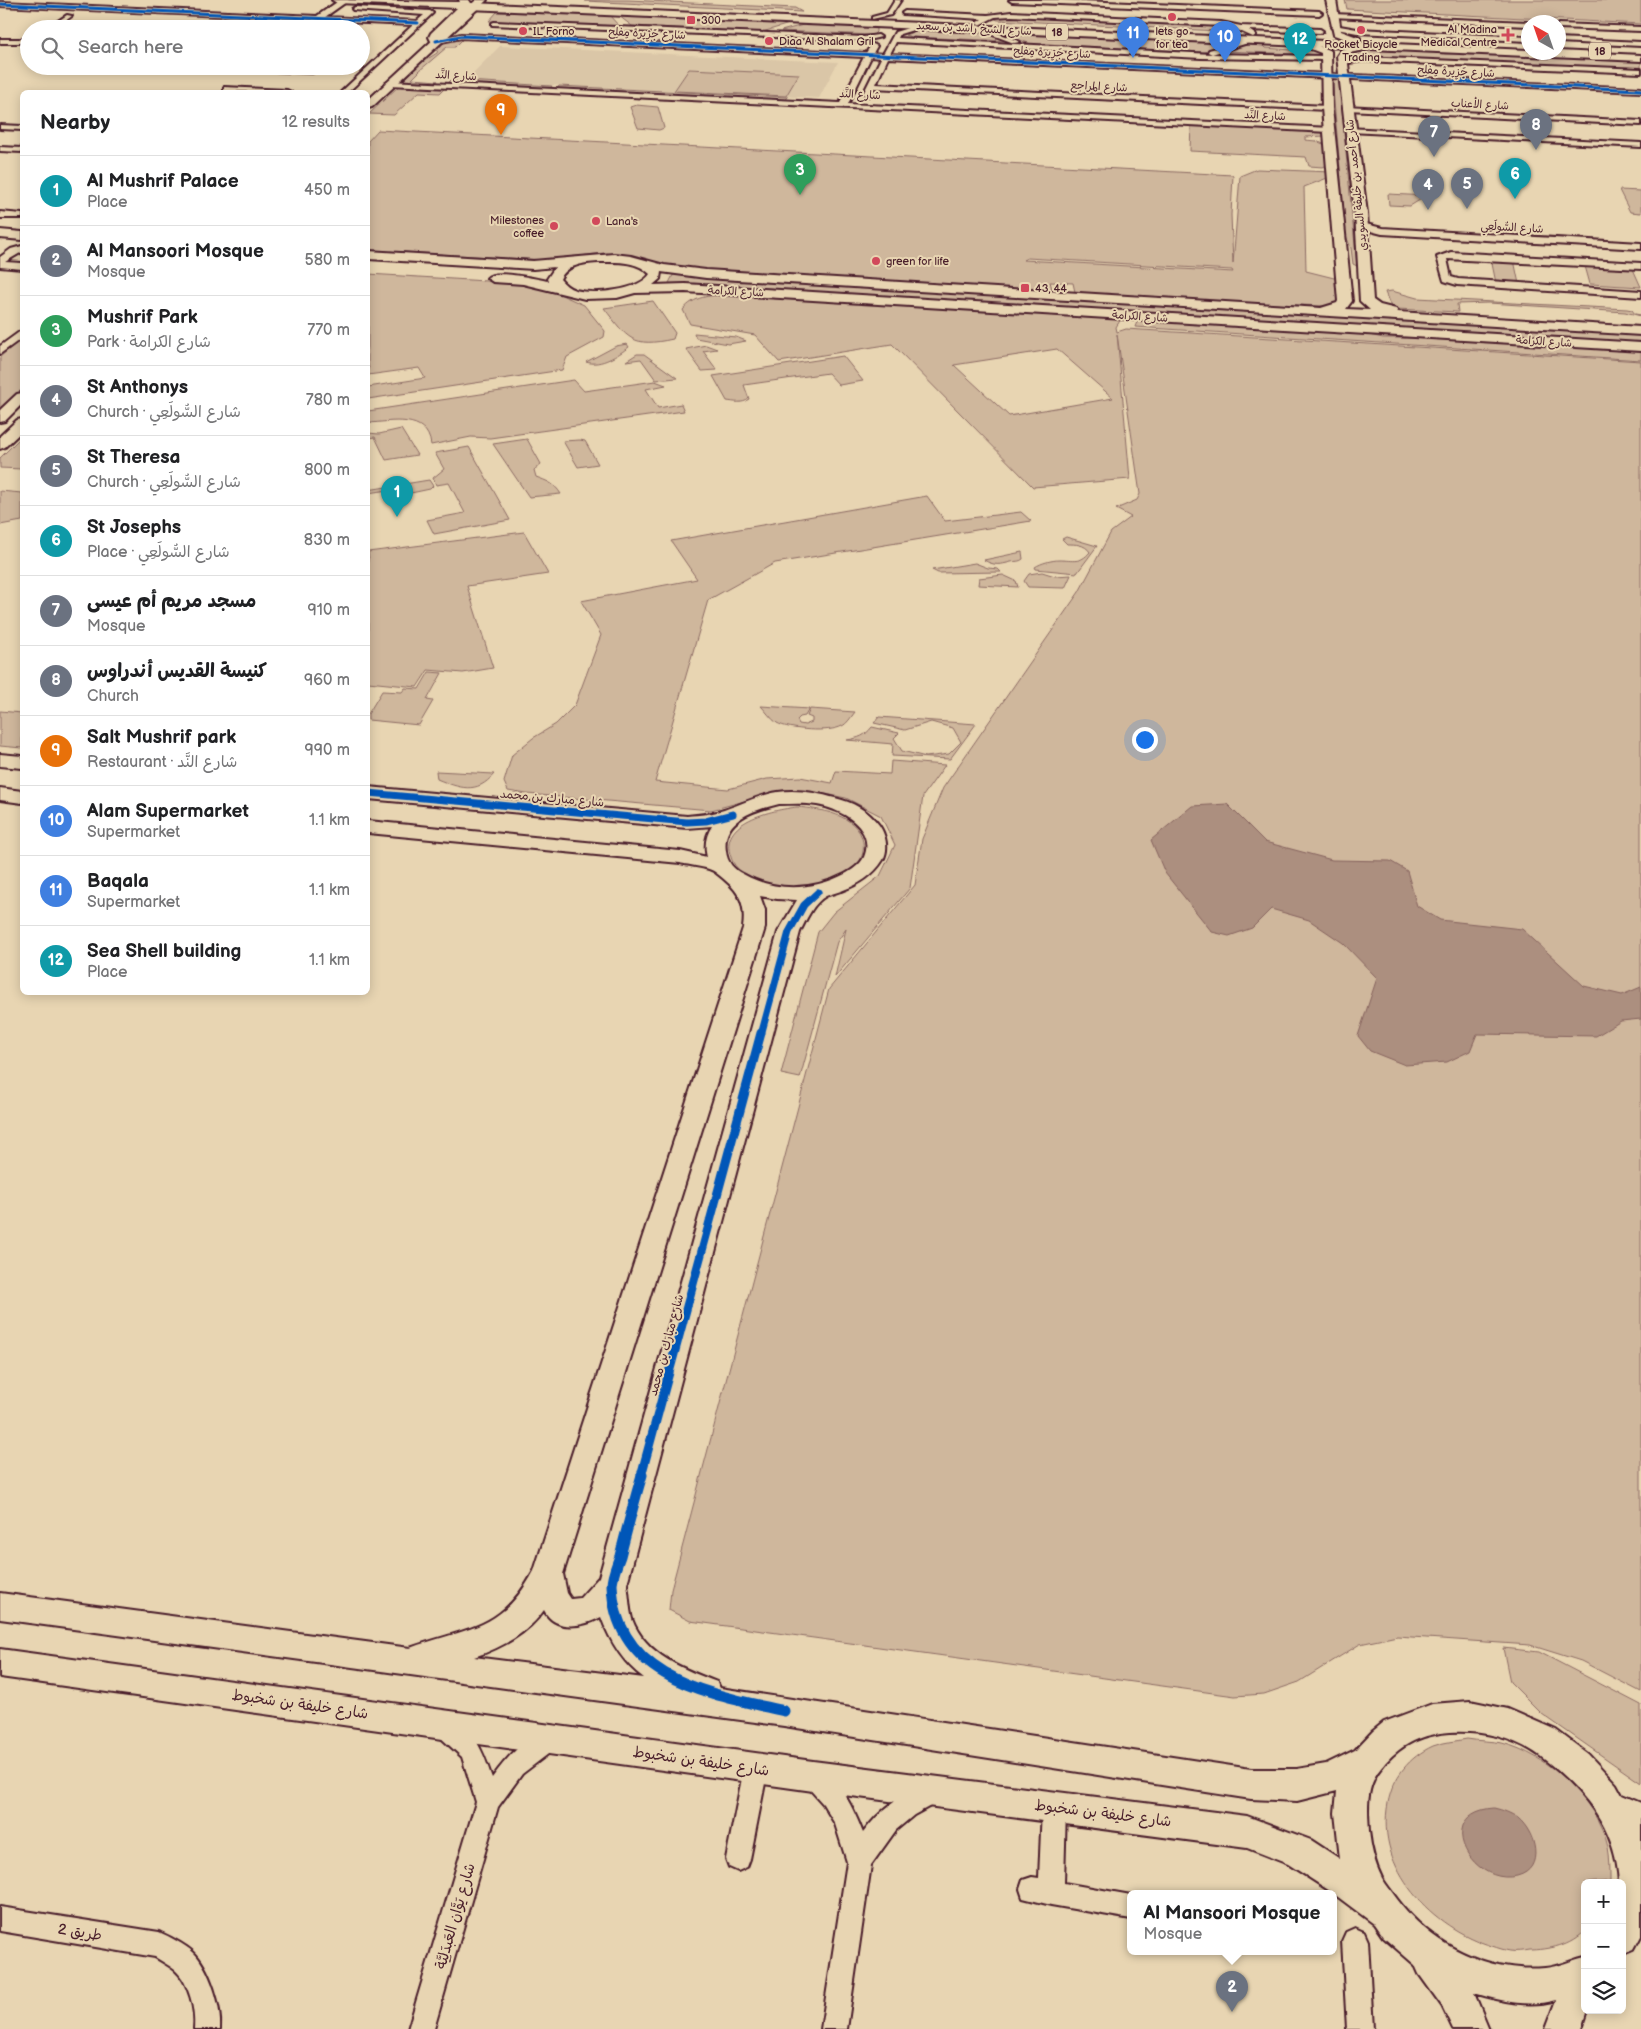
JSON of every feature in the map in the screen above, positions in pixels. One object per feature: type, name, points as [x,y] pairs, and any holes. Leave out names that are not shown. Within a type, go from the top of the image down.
[{"type":"main road","name":"شارع الشيخ راشد بن سعيد","points":[[338,2],[366,0],[404,3],[532,3],[610,10],[1521,48]]},
{"type":"main road","points":[[392,0],[610,10]]},
{"type":"main road","points":[[1304,40],[1316,35],[1320,22],[1318,0]]},
{"type":"main road","points":[[1331,0],[1338,34],[1357,40]]},
{"type":"main road","points":[[404,3],[437,9],[440,11],[439,20]]},
{"type":"main road","points":[[469,3],[486,12],[516,4],[532,3]]},
{"type":"main road","points":[[419,35],[439,20],[469,3]]},
{"type":"main road","points":[[370,103],[446,31],[469,3]]},
{"type":"main road","points":[[436,41],[434,37],[436,33],[469,3]]},
{"type":"main road","name":"شارع الشيخ راشد بن سعيد","points":[[469,3],[810,21],[870,21]]},
{"type":"main road","points":[[1320,22],[1334,22]]},
{"type":"main road","points":[[1304,40],[1326,51],[1326,60]]},
{"type":"main road","name":"شارع الشيخ راشد بن سعيد","points":[[1304,40],[1374,46],[1641,58]]},
{"type":"main road","points":[[1342,62],[1342,56],[1345,51],[1374,46]]},
{"type":"main road","name":"18","points":[[1566,49],[1641,53]]},
{"type":"main road","name":"شارع أحمد بن خليفة السويدي","points":[[1316,311],[1342,306],[1346,301],[1326,108],[1326,60]]},
{"type":"main road","name":"شارع أحمد بن خليفة السويدي","points":[[1342,62],[1363,232],[1367,301],[1371,306],[1388,312],[1412,316]]},
{"type":"main road","points":[[0,234],[16,242]]},
{"type":"main road","points":[[370,255],[533,265],[578,261]]},
{"type":"main road","name":"شارع الكرامة","points":[[578,261],[614,258],[664,269],[706,274],[1637,329]]},
{"type":"main road","points":[[561,288],[553,279],[555,274],[567,265],[578,261]]},
{"type":"main road","points":[[638,290],[654,280],[656,274],[652,268],[645,264]]},
{"type":"main road","points":[[1342,264],[1354,268],[1365,267]]},
{"type":"main road","points":[[484,277],[523,280],[561,288]]},
{"type":"main road","name":"شارع الكرامة","points":[[561,288],[595,296],[638,290],[685,288],[1641,347]]},
{"type":"main road","points":[[0,418],[20,399]]},
{"type":"main road","points":[[0,444],[20,425]]},
{"type":"main road","points":[[0,760],[20,762]]},
{"type":"main road","name":"شارع مبارك بن محمد","points":[[370,793],[687,822],[706,821],[733,814]]},
{"type":"main road","points":[[0,794],[20,796]]},
{"type":"main road","points":[[370,827],[680,857],[720,866],[742,883],[765,891],[792,894],[818,892],[844,884],[863,872],[875,856],[877,840],[869,825],[854,812],[846,808],[832,802],[806,798],[780,798],[754,804],[733,814],[721,826],[714,839],[714,853],[720,866]]},
{"type":"main road","points":[[408,1662],[459,1647],[501,1630],[512,1623],[528,1607],[548,1574],[752,935],[756,913],[752,898],[742,883]]},
{"type":"main road","name":"شارع مبارك بن محمد","points":[[784,1711],[690,1688],[659,1672],[638,1653],[626,1636],[617,1619],[612,1584],[789,932],[804,905],[818,892]]},
{"type":"main road","points":[[548,1574],[551,1594],[556,1605],[565,1613],[578,1613],[590,1607],[612,1584]]},
{"type":"main road","points":[[0,1606],[784,1711],[1251,1784],[1297,1785],[1329,1780],[1366,1761],[1394,1734],[1430,1718],[1473,1716],[1514,1726],[1553,1745],[1587,1773],[1628,1814],[1637,1887],[1631,1927]]},
{"type":"main road","name":"شارع خليفة بن شخبوط","points":[[0,1663],[813,1776],[1246,1832],[1299,1852],[1342,1879],[1383,1910]]},
{"type":"main road","points":[[1366,1761],[1352,1793],[1350,1831],[1360,1871],[1383,1910],[1448,1981],[1467,2016],[1471,2029]]},
{"type":"main road","points":[[1419,1948],[1459,1972],[1503,1985],[1546,1986],[1581,1975]]},
{"type":"main road","points":[[1564,2029],[1581,1982]]},
{"type":"street","points":[[1012,0],[1320,22]]},
{"type":"street","points":[[316,20],[338,2],[430,12],[370,68]]},
{"type":"street","points":[[870,21],[889,14],[896,3]]},
{"type":"street","name":"شارع الشيخ راشد بن سعيد","points":[[896,3],[906,10],[989,17],[1011,14],[1221,24],[1237,27],[1320,22]]},
{"type":"street","points":[[0,4],[358,20]]},
{"type":"street","points":[[8,13],[23,5]]},
{"type":"street","points":[[610,10],[632,30]]},
{"type":"street","points":[[906,10],[906,17],[920,23]]},
{"type":"street","points":[[63,20],[69,16]]},
{"type":"street","name":"شارع الشيخ راشد بن سعيد","points":[[980,26],[989,17]]},
{"type":"street","points":[[370,21],[418,23]]},
{"type":"street","points":[[759,35],[810,21]]},
{"type":"street","points":[[843,105],[882,30],[870,21]]},
{"type":"street","points":[[1334,22],[1521,24]]},
{"type":"street","points":[[1334,22],[1357,31],[1521,38]]},
{"type":"street","points":[[862,106],[885,56],[900,31],[920,23]]},
{"type":"street","points":[[494,24],[876,39]]},
{"type":"street","points":[[980,26],[1032,48]]},
{"type":"street","points":[[1566,26],[1641,29]]},
{"type":"street","name":"شارع الشيخ راشد بن سعيد","points":[[1237,27],[1251,38]]},
{"type":"street","name":"شارع جَزِيرة مِفلِح","points":[[446,31],[461,36]]},
{"type":"street","points":[[405,36],[419,35]]},
{"type":"street","name":"شارع جَزِيرة مِفلِح","points":[[436,41],[461,36],[1641,90]]},
{"type":"street","points":[[1201,56],[1251,38]]},
{"type":"street","name":"شارع الشيخ راشد بن سعيد","points":[[894,40],[1201,56],[1326,60]]},
{"type":"street","points":[[1566,40],[1641,44]]},
{"type":"street","points":[[0,41],[20,41]]},
{"type":"street","points":[[1342,62],[1364,59],[1641,71]]},
{"type":"street","points":[[247,90],[291,88],[307,75]]},
{"type":"street","points":[[346,90],[362,75]]},
{"type":"street","points":[[226,90],[241,78]]},
{"type":"street","name":"شارع النَّد","points":[[390,83],[1329,130]]},
{"type":"street","points":[[346,90],[363,86]]},
{"type":"street","name":"شارع المراجع","points":[[870,86],[1326,108]]},
{"type":"street","name":"شارع الأعناب","points":[[1348,108],[1641,123]]},
{"type":"street","points":[[0,126],[20,128]]},
{"type":"street","points":[[1350,130],[1641,145]]},
{"type":"street","points":[[0,149],[20,150]]},
{"type":"street","points":[[0,215],[20,216]]},
{"type":"street","name":"شارع السُّولَعِي","points":[[1363,232],[1382,231],[1641,246]]},
{"type":"street","points":[[16,242],[0,263],[20,266]]},
{"type":"street","points":[[1641,266],[1560,275],[1451,281],[1447,279],[1442,257],[1450,255],[1560,275],[1641,294]]},
{"type":"street","points":[[0,351],[20,334]]},
{"type":"street","points":[[443,1724],[471,1751],[488,1802]]},
{"type":"street","name":"شارع يَوَّان العَبدَلِيَّة","points":[[421,2029],[488,1802],[514,1766],[548,1740]]},
{"type":"street","points":[[738,1859],[756,1768]]},
{"type":"street","points":[[813,1776],[839,1806],[848,1823],[859,1862]]},
{"type":"street","points":[[834,2029],[859,1862],[869,1842],[898,1811],[936,1791]]},
{"type":"street","points":[[1054,1807],[1041,1891],[1127,1906]]},
{"type":"street","name":"طريق 2","points":[[0,1919],[159,1945],[185,1962],[199,1984],[208,2019],[207,2029]]},
{"type":"street","points":[[1355,1941],[1360,2029]]},
{"type":"shaded area","points":[[628,0],[795,8],[802,12],[585,1]]},
{"type":"shaded area","points":[[1345,0],[1641,0],[1641,24],[1566,20],[1566,15],[1521,15],[1521,18],[1347,9]]},
{"type":"shaded area","points":[[497,12],[609,15],[619,26],[489,21]]},
{"type":"shaded area","points":[[619,16],[793,23],[762,32],[632,26]]},
{"type":"shaded area","points":[[998,16],[1231,27],[1239,32],[998,20],[992,18]]},
{"type":"shaded area","points":[[807,24],[867,26],[876,29],[876,32],[873,35],[781,31]]},
{"type":"shaded area","points":[[919,30],[984,31],[1010,41],[912,37],[905,35]]},
{"type":"shaded area","points":[[998,32],[1233,43],[1204,52],[1031,44]]},
{"type":"shaded area","points":[[463,39],[455,47],[447,47],[412,79],[438,81],[428,83],[402,82],[421,63],[437,53],[438,49],[445,42]]},
{"type":"shaded area","points":[[1247,44],[1261,44],[1265,48],[1292,50],[1292,46],[1310,47],[1319,50],[1320,55],[1224,51]]},
{"type":"shaded area","points":[[500,46],[838,62],[819,98],[465,81]]},
{"type":"shaded area","points":[[1358,50],[1431,51],[1445,54],[1477,53],[1521,56],[1521,60],[1566,60],[1567,57],[1641,61],[1641,69],[1347,57],[1349,52]]},
{"type":"shaded area","points":[[689,69],[799,74],[786,96],[674,91]]},
{"type":"shaded area","points":[[1337,78],[1339,81],[1357,266],[1353,264],[1351,248],[1346,236],[1332,79]]},
{"type":"shaded area","points":[[450,80],[552,86],[549,90],[446,84]]},
{"type":"shaded area","points":[[400,85],[446,87],[440,93],[419,92],[394,115],[370,113]]},
{"type":"shaded area","points":[[559,86],[788,97],[785,101],[556,90]]},
{"type":"shaded area","points":[[636,105],[658,107],[664,128],[659,130],[638,128],[630,107]]},
{"type":"shaded area","points":[[1191,124],[1323,132],[1325,136],[1305,137],[1305,140],[1316,141],[1326,145],[1329,164],[1323,167],[1309,166],[1306,157],[1190,151]]},
{"type":"shaded area","points":[[378,130],[1233,175],[1231,215],[1233,264],[1240,176],[1257,169],[1331,172],[1330,177],[1304,187],[1306,271],[1338,279],[1339,303],[1326,306],[1196,301],[1075,292],[1073,283],[1050,282],[1053,291],[693,269],[679,268],[621,254],[604,253],[546,260],[370,250],[370,139]],"holes":[[[1027,258],[1232,270],[1233,272],[1023,260]]]},
{"type":"shaded area","points":[[1619,190],[1641,191],[1641,213],[1630,212]]},
{"type":"shaded area","points":[[1388,194],[1428,196],[1428,198],[1423,198],[1410,206],[1389,205]]},
{"type":"shaded area","points":[[1491,259],[1514,260],[1519,284],[1496,283]]},
{"type":"shaded area","points":[[1585,266],[1633,269],[1641,287],[1590,284]]},
{"type":"shaded area","points":[[370,274],[520,283],[557,293],[584,305],[605,331],[604,337],[567,357],[562,370],[370,399],[370,387],[425,378],[419,368],[370,375]]},
{"type":"shaded area","points":[[673,275],[1641,334],[1641,343],[668,285]]},
{"type":"shaded area","points":[[1392,291],[1417,298],[1627,309],[1641,316],[1625,312],[1489,303],[1457,304],[1458,312],[1397,309],[1390,305],[1385,292]]},
{"type":"shaded area","points":[[726,294],[1121,319],[1116,327],[1117,332],[1126,329],[1641,361],[1641,1692],[1581,1661],[1530,1645],[1397,1636],[1360,1644],[1299,1682],[1264,1694],[1235,1696],[690,1621],[669,1610],[671,1590],[829,989],[915,885],[922,839],[943,788],[1079,592],[1111,532],[1131,517],[1116,509],[1137,500],[1140,494],[1117,334],[1130,479],[1033,487],[892,344],[779,362],[755,335],[690,324],[683,310],[687,305],[697,299]],"holes":[[[1057,349],[1113,398],[1009,416],[954,365]]]},
{"type":"shaded area","points":[[653,301],[675,333],[673,339],[648,342],[632,338],[619,327],[604,308]]},
{"type":"shaded area","points":[[1144,320],[1364,334],[1383,338],[1427,338],[1641,351],[1641,360],[1135,327],[1137,322]]},
{"type":"shaded area","points":[[694,333],[736,337],[746,341],[728,344],[696,338]]},
{"type":"shaded area","points":[[20,340],[20,391],[0,409],[0,357]]},
{"type":"shaded area","points":[[627,344],[629,347],[603,362],[586,362],[616,346]]},
{"type":"shaded area","points":[[706,345],[717,349],[703,351],[717,370],[702,371],[686,349]]},
{"type":"shaded area","points":[[637,354],[644,354],[677,378],[656,380],[641,359],[626,361]]},
{"type":"shaded area","points":[[843,356],[863,381],[839,385],[828,373],[744,385],[749,399],[744,402],[738,402],[727,401],[713,376]]},
{"type":"shaded area","points":[[574,380],[584,391],[655,381],[666,385],[646,389],[658,408],[681,404],[684,411],[490,438],[471,437],[431,445],[428,435],[423,428],[415,424],[397,421],[370,423],[370,411]]},
{"type":"shaded area","points":[[401,429],[417,455],[386,460],[375,437],[370,438],[370,433],[379,434]]},
{"type":"shaded area","points":[[20,438],[20,469],[0,468],[0,458]]},
{"type":"shaded area","points":[[527,439],[541,464],[534,470],[536,477],[553,485],[561,494],[529,497],[493,444]]},
{"type":"shaded area","points":[[563,441],[585,441],[598,464],[578,467]]},
{"type":"shaded area","points":[[469,447],[510,520],[434,534],[427,520],[465,513],[449,483],[436,485],[433,478],[444,469],[435,453]]},
{"type":"shaded area","points":[[429,480],[433,486],[430,489],[411,493],[408,487],[370,493],[370,490]]},
{"type":"shaded area","points":[[0,491],[20,493],[20,521],[0,525]]},
{"type":"shaded area","points":[[927,496],[945,521],[1021,512],[1031,521],[775,563],[708,600],[655,782],[728,789],[767,779],[800,777],[832,783],[836,771],[890,774],[891,761],[945,765],[923,796],[910,888],[835,977],[846,929],[837,942],[800,1078],[781,1074],[818,932],[834,912],[880,876],[895,845],[881,816],[846,798],[805,790],[783,791],[711,810],[527,794],[508,791],[504,782],[512,755],[533,738],[556,724],[575,705],[601,635],[581,601],[697,579],[671,541]]},
{"type":"shaded area","points":[[524,532],[548,574],[467,586],[493,668],[463,673],[428,670],[417,687],[370,682],[370,552]]},
{"type":"shaded area","points":[[1066,537],[1097,546],[1077,573],[1036,569],[1035,567],[1050,561],[1079,560],[1090,552],[1083,546],[1067,544],[1062,539]]},
{"type":"shaded area","points":[[1022,552],[1023,559],[1019,561],[997,564],[984,560]]},
{"type":"shaded area","points":[[975,563],[988,568],[998,569],[1001,572],[938,573],[932,570]]},
{"type":"shaded area","points":[[1042,572],[1055,576],[1071,575],[1065,588],[1028,587],[1024,581],[1029,574]]},
{"type":"shaded area","points":[[1003,575],[1016,581],[1018,587],[978,585],[979,578]]},
{"type":"shaded area","points":[[429,672],[442,673],[427,700],[433,701],[419,725],[370,720],[370,711],[382,691],[402,692],[405,688],[419,689]]},
{"type":"shaded area","points":[[761,706],[809,709],[805,716],[797,720],[799,724],[805,725],[812,722],[812,718],[807,716],[810,709],[855,712],[842,726],[810,730],[777,723]]},
{"type":"shaded area","points":[[0,711],[20,713],[20,748],[0,746]]},
{"type":"shaded area","points":[[879,717],[976,724],[950,759],[892,756],[893,744],[847,740],[867,733],[872,727],[899,733],[894,738],[902,751],[926,757],[949,754],[961,742],[953,728],[931,722],[905,730],[874,723]]},
{"type":"shaded area","points":[[436,771],[494,774],[481,785],[467,788],[437,779]]},
{"type":"shaded area","points":[[1227,804],[1265,842],[1332,860],[1390,861],[1407,871],[1417,906],[1440,920],[1522,929],[1584,986],[1622,995],[1641,987],[1641,1019],[1621,1021],[1596,1036],[1477,1034],[1470,1051],[1447,1062],[1405,1065],[1370,1051],[1358,1036],[1377,978],[1343,943],[1309,920],[1271,909],[1252,928],[1229,936],[1212,932],[1165,873],[1151,840],[1192,806]]},
{"type":"shaded area","points":[[797,807],[816,809],[836,815],[854,825],[860,833],[863,842],[863,853],[858,863],[847,873],[835,880],[821,885],[806,887],[775,885],[748,876],[740,870],[732,860],[729,845],[732,834],[739,826],[762,815]]},
{"type":"shaded area","points":[[1503,1648],[1539,1652],[1641,1705],[1641,1783],[1542,1714],[1510,1682]]},
{"type":"shaded area","points":[[1467,1739],[1502,1743],[1519,1749],[1536,1757],[1552,1768],[1568,1782],[1593,1812],[1602,1829],[1608,1847],[1610,1879],[1581,1879],[1581,1933],[1579,1935],[1559,1946],[1544,1949],[1512,1951],[1496,1947],[1470,1937],[1449,1925],[1429,1910],[1413,1893],[1399,1873],[1390,1851],[1386,1827],[1390,1794],[1398,1776],[1410,1762],[1433,1746]]},
{"type":"shaded area","points":[[1494,1808],[1518,1818],[1524,1824],[1533,1841],[1535,1858],[1532,1866],[1526,1872],[1517,1876],[1500,1876],[1485,1871],[1473,1860],[1465,1848],[1462,1834],[1465,1822],[1475,1813]]},
{"type":"cycle path","points":[[0,4],[352,20]]},
{"type":"cycle path","points":[[370,21],[418,23]]},
{"type":"cycle path","points":[[436,41],[461,36],[1641,90]]},
{"type":"cycle path","points":[[370,793],[687,822],[706,821],[733,814]]},
{"type":"cycle path","points":[[784,1711],[701,1691],[663,1673],[646,1661],[632,1645],[618,1622],[612,1584],[789,932],[804,905],[818,892]]},
{"type":"place","name":"lets go for tea","points":[[1172,17]]},
{"type":"place","name":"300","points":[[691,20]]},
{"type":"place","name":"Rocket Bicycle Trading","points":[[1361,30]]},
{"type":"place","name":"IL Forno","points":[[523,31]]},
{"type":"place","name":"Al Madina Medical Centre","points":[[1508,35]]},
{"type":"place","name":"Diaa Al Shalam Gril","points":[[769,41]]},
{"type":"place","name":"Baqala","points":[[1133,58]]},
{"type":"place","name":"Alam Supermarket","points":[[1225,62]]},
{"type":"place","name":"Sea Shell building","points":[[1300,64]]},
{"type":"place","name":"Salt Mushrif park","points":[[501,135]]},
{"type":"place","name":"كنيسة القديس أندراوس","points":[[1536,150]]},
{"type":"place","name":"مسجد مريم أم عيسى","points":[[1434,157]]},
{"type":"place","name":"Mushrif Park","points":[[800,195]]},
{"type":"place","name":"St Josephs","points":[[1515,199]]},
{"type":"place","name":"St Theresa","points":[[1467,209]]},
{"type":"place","name":"St Anthonys","points":[[1428,210]]},
{"type":"place","name":"Lana's","points":[[596,221]]},
{"type":"place","name":"Milestones coffee","points":[[554,226]]},
{"type":"place","name":"green for life","points":[[876,261]]},
{"type":"place","name":"43, 44","points":[[1025,288]]},
{"type":"place","name":"Al Mushrif Palace","points":[[397,517]]},
{"type":"place","name":"Al Mansoori Mosque","points":[[1232,2012]]}]
